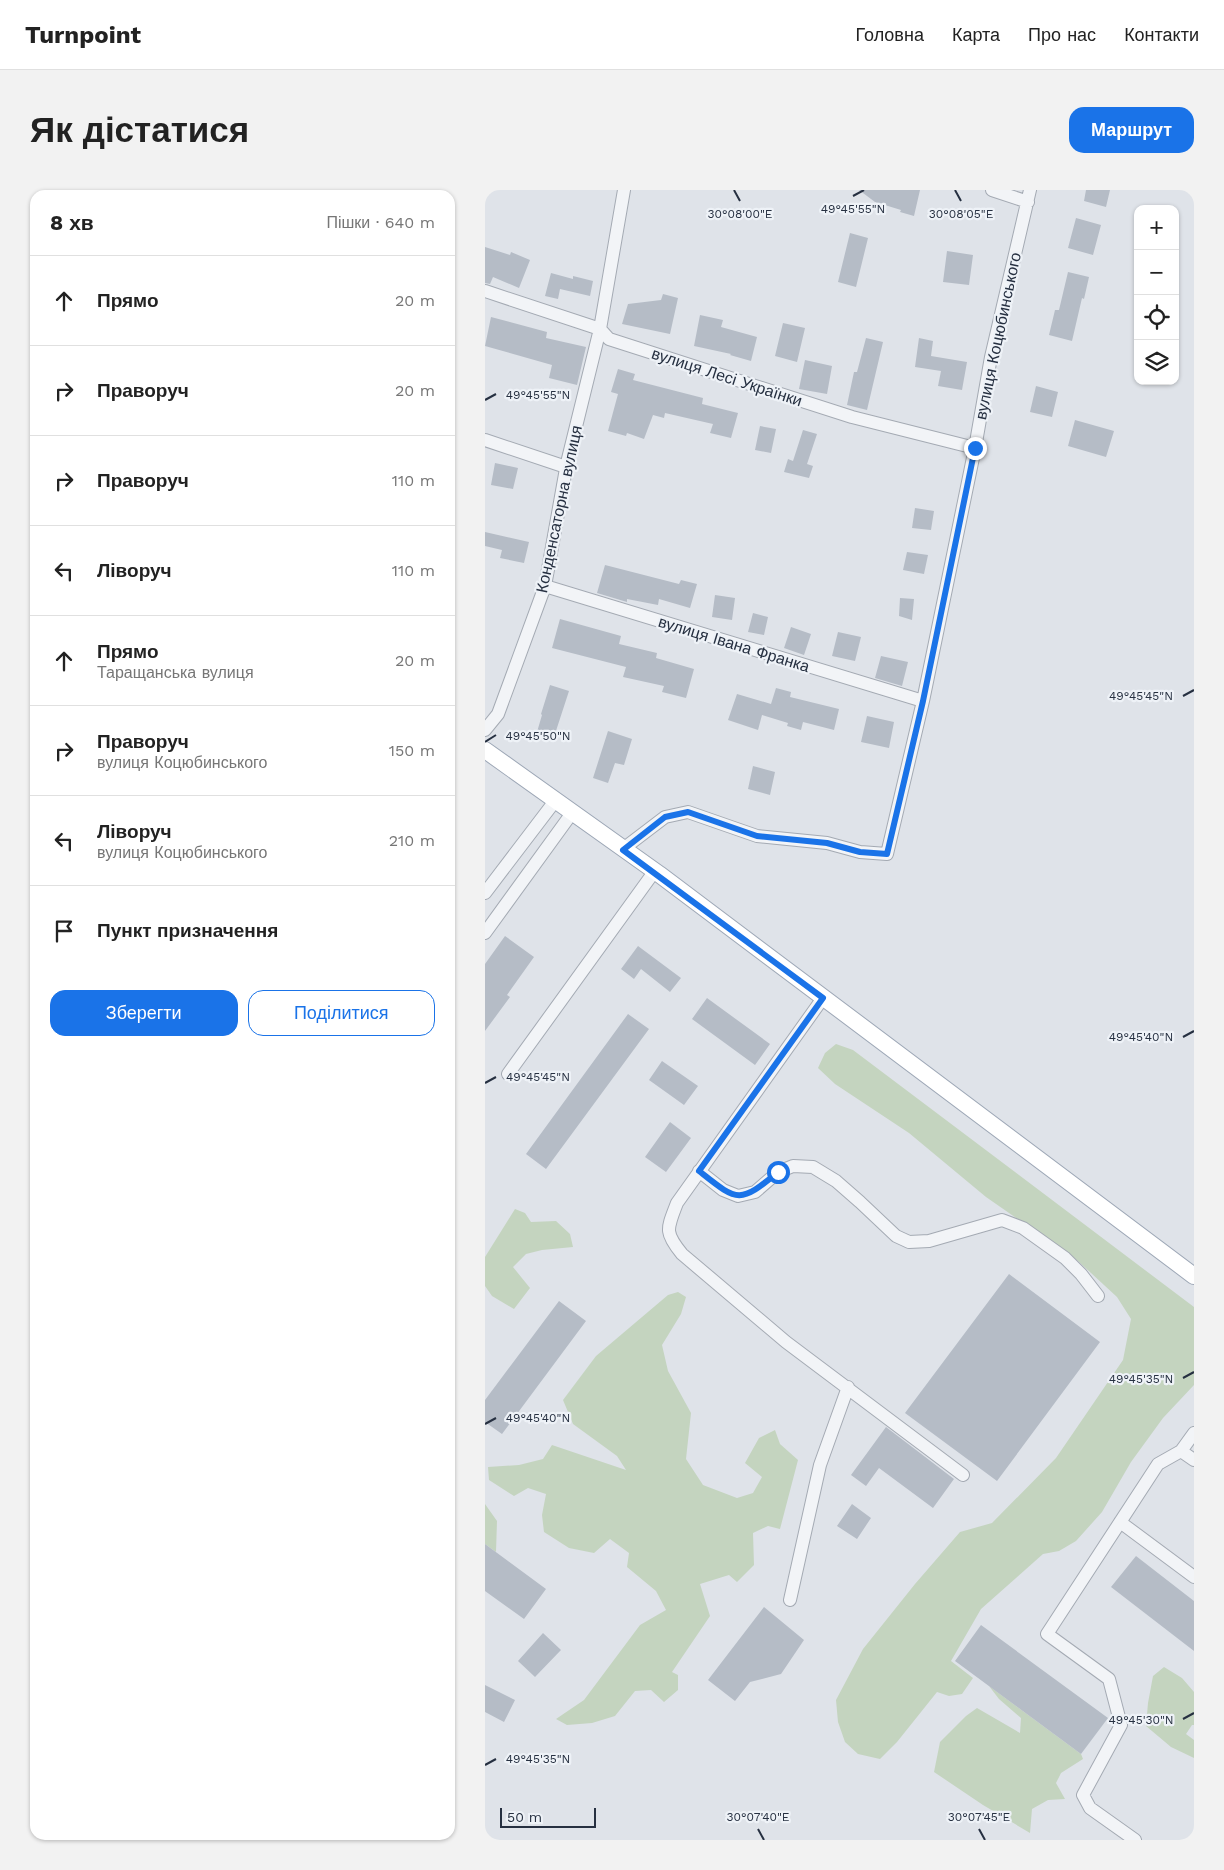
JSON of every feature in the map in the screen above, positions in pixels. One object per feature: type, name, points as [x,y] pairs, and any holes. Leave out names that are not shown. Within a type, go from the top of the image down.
[{"type":"main road","points":[[485,750],[657,873],[1194,1276]]},
{"type":"street","name":"Конденсаторна вулиця","points":[[485,730],[499,714],[545,586],[567,467],[600,329],[624,190]]},
{"type":"street","points":[[992,190],[1029,196]]},
{"type":"street","name":"вулиця Коцюбинського","points":[[623,850],[665,817],[688,812],[757,836],[827,843],[860,852],[887,854],[923,701],[975,448],[991,357],[1029,196]]},
{"type":"street","name":"вулиця Лесі Українки","points":[[485,291],[600,329],[609,339],[743,383],[851,417],[975,448]]},
{"type":"street","points":[[485,440],[567,467]]},
{"type":"street","name":"вулиця Івана Франка","points":[[545,586],[923,701]]},
{"type":"street","points":[[485,893],[555,800]]},
{"type":"street","points":[[485,933],[572,813]]},
{"type":"street","points":[[508,1074],[657,873]]},
{"type":"street","points":[[823,998],[677,1203],[668,1226],[671,1240],[682,1254],[786,1342],[963,1475]]},
{"type":"street","points":[[699,1171],[723,1190],[738,1196],[755,1192],[778,1172],[793,1166],[813,1167],[836,1181],[896,1236],[909,1242],[929,1241],[1001,1220],[1023,1228],[1065,1258],[1081,1274],[1098,1296]]},
{"type":"street","points":[[789,1600],[819,1465],[848,1387]]},
{"type":"street","points":[[1135,1840],[1090,1808],[1083,1795],[1121,1725],[1109,1679],[1047,1634],[1158,1464],[1181,1451],[1194,1433]]},
{"type":"street","points":[[1181,1451],[1194,1460]]},
{"type":"street","points":[[1120,1522],[1194,1577]]},
{"type":"green space","points":[[836,1044],[853,1050],[1194,1307],[1194,1385],[1163,1418],[1131,1462],[1102,1512],[1076,1541],[1059,1551],[1043,1554],[981,1609],[951,1661],[973,1678],[962,1694],[949,1696],[937,1692],[897,1742],[880,1759],[858,1754],[845,1742],[838,1722],[836,1700],[863,1649],[960,1532],[992,1523],[1056,1458],[1123,1360],[1131,1319],[1117,1297],[1078,1261],[986,1197],[909,1133],[835,1084],[818,1068],[825,1053]]},
{"type":"green space","points":[[515,1209],[525,1213],[531,1222],[556,1221],[570,1234],[573,1247],[542,1250],[526,1254],[513,1267],[530,1288],[514,1309],[492,1296],[485,1286],[485,1257]]},
{"type":"green space","points":[[678,1292],[686,1297],[681,1314],[662,1345],[668,1371],[691,1413],[686,1459],[703,1485],[737,1498],[753,1493],[762,1477],[745,1463],[759,1438],[775,1430],[780,1444],[798,1460],[780,1529],[768,1526],[753,1533],[754,1565],[737,1582],[729,1575],[700,1584],[710,1616],[672,1672],[678,1675],[678,1690],[664,1702],[651,1690],[635,1691],[615,1716],[592,1723],[567,1725],[556,1719],[584,1700],[640,1625],[666,1610],[656,1591],[627,1567],[629,1553],[610,1539],[594,1553],[569,1548],[544,1532],[542,1515],[546,1494],[528,1488],[514,1496],[489,1480],[488,1467],[519,1465],[543,1459],[552,1445],[626,1470],[617,1456],[573,1424],[563,1400],[596,1356],[668,1295]]},
{"type":"green space","points":[[485,1504],[497,1521],[496,1552],[485,1544]]},
{"type":"green space","points":[[1164,1667],[1182,1678],[1194,1692],[1194,1725],[1186,1734],[1194,1740],[1194,1758],[1171,1747],[1146,1726],[1153,1676]]},
{"type":"green space","points":[[989,1686],[1081,1754],[1083,1759],[1061,1773],[1056,1783],[1065,1799],[1048,1800],[1032,1809],[1030,1833],[983,1805],[934,1772],[940,1742],[966,1716],[977,1708],[1020,1733],[1021,1718],[999,1699]]},
{"type":"building","points":[[859,190],[920,190],[914,216],[875,202]]},
{"type":"building","points":[[1086,190],[1110,190],[1106,207],[1084,201]]},
{"type":"building","points":[[1076,218],[1101,225],[1093,255],[1068,248]]},
{"type":"building","points":[[850,233],[868,238],[856,287],[838,282]]},
{"type":"building","points":[[485,247],[510,255],[511,252],[530,260],[519,288],[493,277],[490,284],[485,283]]},
{"type":"building","points":[[947,251],[973,255],[969,285],[943,282]]},
{"type":"building","points":[[1068,272],[1089,277],[1072,341],[1049,335],[1055,310],[1059,310]]},
{"type":"building","points":[[551,273],[573,279],[573,276],[593,281],[590,296],[560,289],[558,299],[545,296]]},
{"type":"building","points":[[663,294],[678,298],[670,334],[622,324],[628,304],[661,300]]},
{"type":"building","points":[[700,315],[723,320],[721,327],[757,337],[751,361],[731,354],[694,346]]},
{"type":"building","points":[[491,317],[547,332],[546,338],[586,347],[577,385],[549,378],[552,365],[485,346]]},
{"type":"building","points":[[783,323],[805,328],[797,362],[775,356]]},
{"type":"building","points":[[866,338],[883,342],[867,410],[847,405],[854,372],[857,372]]},
{"type":"building","points":[[919,338],[933,341],[931,356],[967,362],[962,390],[938,386],[941,371],[915,367]]},
{"type":"building","points":[[805,360],[832,366],[827,394],[799,389]]},
{"type":"building","points":[[618,369],[635,374],[633,380],[703,398],[702,404],[738,413],[731,438],[710,433],[713,424],[665,413],[664,418],[653,415],[644,439],[627,433],[626,436],[608,431],[618,394],[611,392]]},
{"type":"building","points":[[1036,386],[1058,392],[1052,417],[1030,412]]},
{"type":"building","points":[[1075,420],[1114,431],[1106,457],[1068,446]]},
{"type":"building","points":[[760,426],[776,429],[771,453],[755,450]]},
{"type":"building","points":[[803,430],[817,434],[807,464],[813,466],[809,478],[784,472],[788,459],[793,461]]},
{"type":"building","points":[[495,463],[518,468],[513,489],[491,485]]},
{"type":"building","points":[[915,508],[934,511],[931,530],[912,528]]},
{"type":"building","points":[[485,532],[529,542],[524,563],[500,558],[502,550],[485,546]]},
{"type":"building","points":[[907,552],[928,555],[924,574],[903,570]]},
{"type":"building","points":[[605,565],[679,584],[681,580],[697,584],[690,608],[659,599],[658,605],[627,599],[627,602],[597,593]]},
{"type":"building","points":[[715,595],[735,598],[732,620],[712,617]]},
{"type":"building","points":[[900,598],[914,599],[912,620],[899,616]]},
{"type":"building","points":[[753,613],[768,617],[764,635],[748,632]]},
{"type":"building","points":[[560,619],[621,636],[619,644],[657,653],[656,658],[694,669],[686,698],[662,692],[664,686],[623,677],[626,667],[552,648]]},
{"type":"building","points":[[791,627],[811,634],[804,655],[784,648]]},
{"type":"building","points":[[838,632],[861,637],[855,661],[832,656]]},
{"type":"building","points":[[881,656],[908,662],[902,686],[875,678]]},
{"type":"building","points":[[550,685],[569,691],[554,737],[537,732]]},
{"type":"building","points":[[776,688],[791,692],[790,697],[839,709],[834,730],[803,722],[801,730],[787,726],[788,723],[762,715],[758,730],[728,720],[737,694],[771,704]]},
{"type":"building","points":[[867,716],[894,722],[889,748],[861,742]]},
{"type":"building","points":[[608,731],[632,739],[624,765],[615,763],[608,783],[593,778]]},
{"type":"building","points":[[753,766],[775,772],[770,795],[748,789]]},
{"type":"building","points":[[505,936],[534,957],[507,995],[510,997],[485,1031],[485,964]]},
{"type":"building","points":[[638,946],[681,978],[670,992],[641,969],[634,979],[621,969]]},
{"type":"building","points":[[707,998],[770,1044],[755,1065],[692,1019]]},
{"type":"building","points":[[628,1014],[649,1029],[546,1169],[526,1154]]},
{"type":"building","points":[[662,1061],[698,1086],[684,1105],[649,1080]]},
{"type":"building","points":[[670,1122],[691,1138],[666,1172],[645,1157]]},
{"type":"building","points":[[1009,1274],[1100,1342],[997,1481],[905,1413]]},
{"type":"building","points":[[559,1301],[586,1321],[502,1434],[485,1422],[485,1400]]},
{"type":"building","points":[[886,1427],[954,1479],[933,1508],[879,1468],[866,1486],[851,1475]]},
{"type":"building","points":[[852,1504],[871,1518],[857,1539],[837,1526]]},
{"type":"building","points":[[485,1544],[546,1589],[524,1619],[485,1591]]},
{"type":"building","points":[[1136,1556],[1194,1601],[1194,1651],[1111,1587]]},
{"type":"building","points":[[764,1607],[804,1640],[781,1674],[750,1682],[735,1701],[708,1680]]},
{"type":"building","points":[[981,1625],[1108,1718],[1081,1754],[955,1661]]},
{"type":"building","points":[[543,1633],[561,1650],[535,1677],[518,1661]]},
{"type":"building","points":[[485,1685],[515,1700],[504,1722],[485,1712]]},
{"type":"route","points":[[778,1172],[755,1192],[738,1196],[723,1190],[699,1171],[823,998],[659,874],[623,850],[665,817],[688,812],[757,836],[827,843],[860,852],[887,854],[923,701],[975,448]]}]
